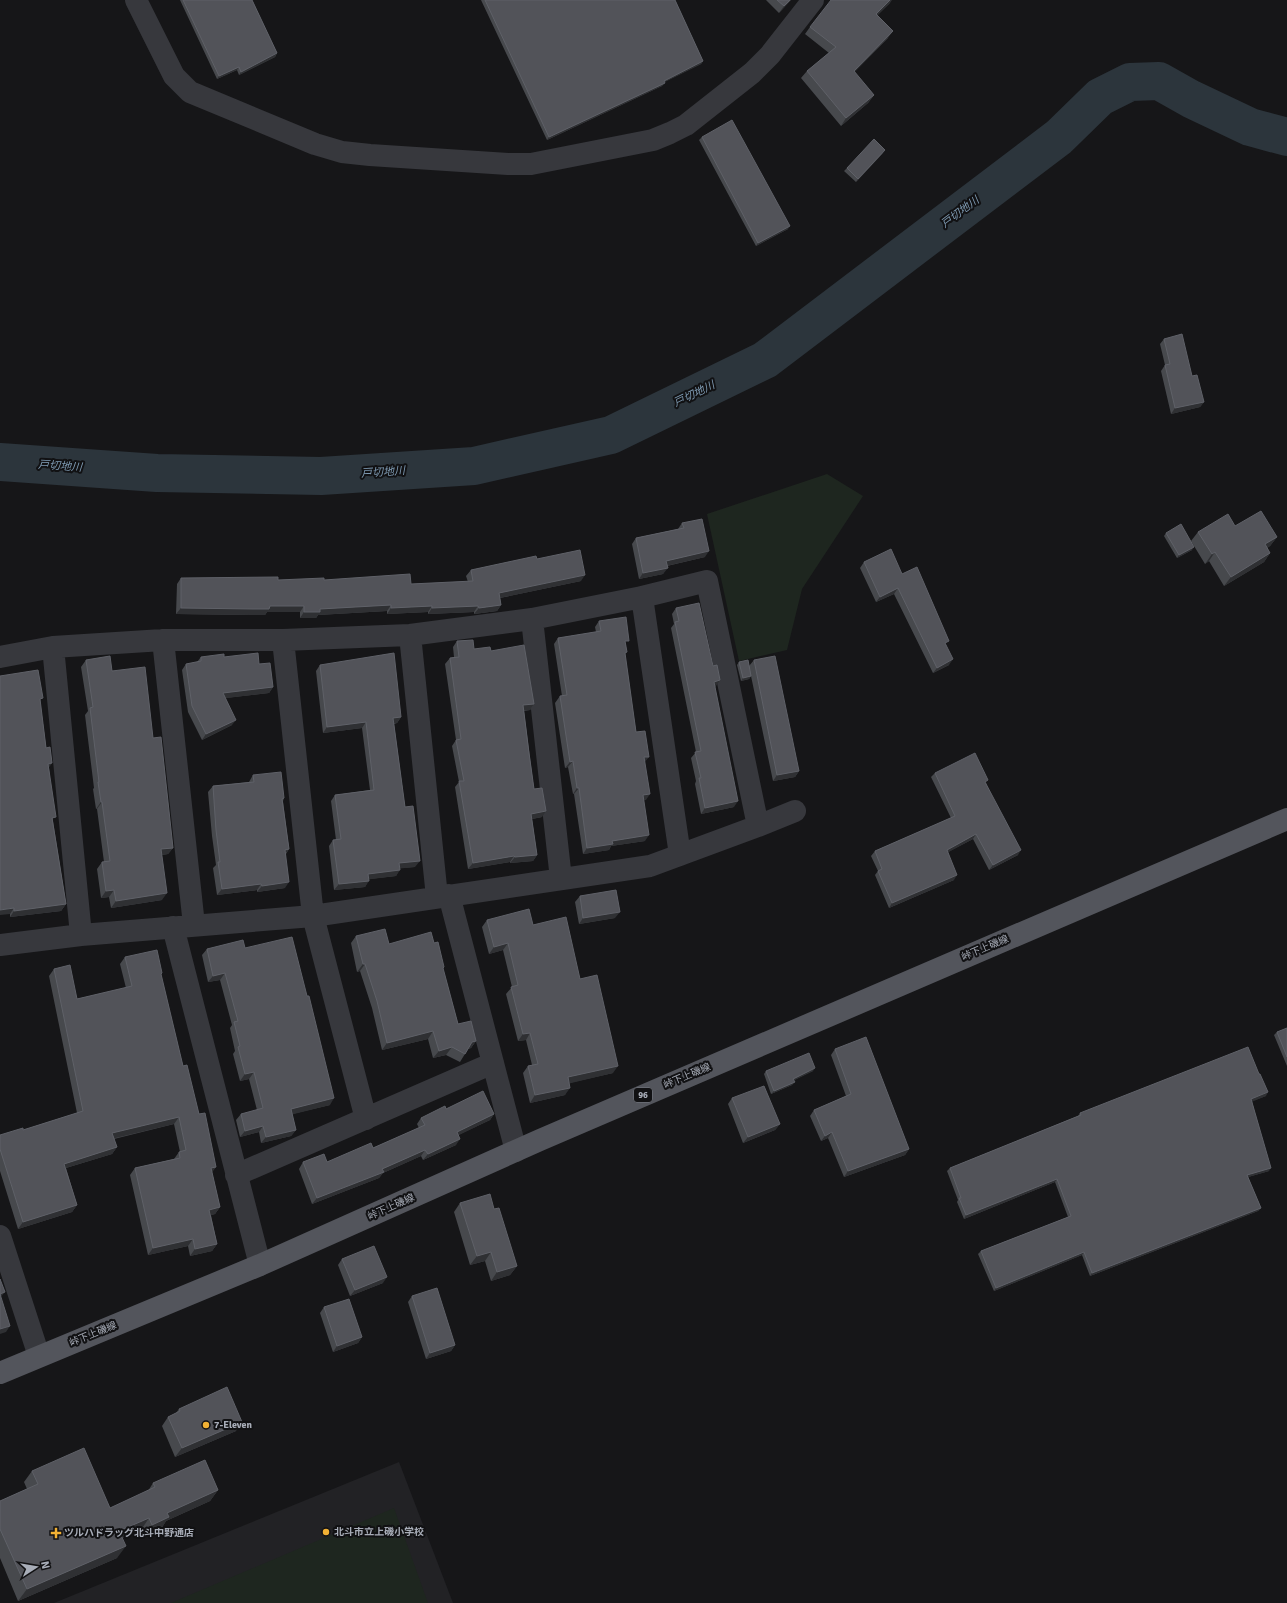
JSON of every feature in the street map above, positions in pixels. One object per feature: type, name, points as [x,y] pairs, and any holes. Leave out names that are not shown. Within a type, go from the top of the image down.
[{"type":"main road","name":"峠下上磯線","points":[[0,1373],[260,1265],[516,1150],[1287,819]]},
{"type":"street","points":[[136,0],[174,76],[190,92],[315,144],[342,152],[370,155],[508,164],[531,164],[653,140],[686,125],[752,73],[770,55],[813,0]]},
{"type":"street","points":[[0,657],[53,647],[163,640],[283,640],[410,635],[532,618],[642,597],[707,581],[758,826]]},
{"type":"street","points":[[642,597],[680,855]]},
{"type":"street","points":[[532,618],[560,879]]},
{"type":"street","points":[[410,635],[443,896],[493,1063],[516,1150]]},
{"type":"street","points":[[163,640],[194,925]]},
{"type":"street","points":[[283,640],[313,916],[366,1119]]},
{"type":"street","points":[[53,647],[81,935]]},
{"type":"street","points":[[0,945],[81,935],[313,916],[650,866],[795,811]]},
{"type":"street","points":[[173,927],[260,1265]]},
{"type":"street","points":[[236,1175],[493,1063]]},
{"type":"street","points":[[0,1236],[39,1356]]},
{"type":"shaded area","points":[[827,474],[863,496],[802,589],[787,650],[739,661],[707,514]]},
{"type":"shaded area","name":"北斗市立上磯小学校","points":[[399,1462],[453,1603],[54,1603]]},
{"type":"shaded area","points":[[394,1508],[428,1603],[171,1603]]},
{"type":"building","points":[[183,0],[252,0],[277,53],[241,72],[239,67],[219,76]]},
{"type":"building","points":[[485,0],[675,0],[703,61],[664,81],[665,83],[549,137]]},
{"type":"building","points":[[777,0],[790,0],[784,6]]},
{"type":"building","points":[[831,0],[890,0],[876,14],[893,31],[854,71],[874,95],[846,118],[807,71],[836,47],[810,27]]},
{"type":"building","points":[[732,120],[790,226],[758,243],[702,137]]},
{"type":"building","points":[[874,139],[885,150],[858,179],[847,168]]},
{"type":"building","points":[[1182,334],[1192,376],[1197,375],[1204,402],[1175,408],[1165,365],[1170,364],[1164,339]]},
{"type":"building","points":[[1261,511],[1277,537],[1265,544],[1270,553],[1231,577],[1215,552],[1212,554],[1198,532],[1228,514],[1235,526]]},
{"type":"building","points":[[702,519],[709,551],[666,561],[668,568],[643,573],[636,538],[684,528],[682,523]]},
{"type":"building","points":[[1181,524],[1194,547],[1179,555],[1166,533]]},
{"type":"building","points":[[891,549],[902,574],[917,567],[949,641],[945,643],[953,659],[937,668],[898,588],[880,597],[864,562]]},
{"type":"building","points":[[580,550],[585,575],[499,593],[501,605],[479,608],[478,606],[432,608],[432,606],[391,608],[391,605],[320,609],[320,612],[304,612],[304,606],[270,606],[269,609],[181,608],[181,578],[278,577],[278,580],[324,578],[324,580],[410,574],[411,584],[473,581],[471,570],[536,556],[537,559]]},
{"type":"building","points":[[699,603],[713,666],[717,665],[720,680],[714,682],[738,801],[705,808],[699,778],[701,778],[695,752],[701,751],[675,622],[679,621],[676,608]]},
{"type":"building","points":[[626,617],[629,641],[625,641],[627,652],[625,653],[636,732],[645,731],[649,757],[644,757],[650,794],[643,795],[649,835],[612,841],[613,844],[587,848],[579,788],[577,788],[573,761],[570,762],[560,696],[567,695],[558,638],[601,631],[599,621]]},
{"type":"building","points":[[473,640],[474,649],[490,647],[491,651],[524,645],[534,704],[523,705],[529,753],[534,789],[542,788],[546,811],[531,814],[537,855],[514,856],[473,863],[459,781],[464,781],[456,740],[461,739],[450,658],[459,657],[457,641]]},
{"type":"building","points":[[258,653],[259,664],[270,663],[273,687],[223,693],[236,720],[206,734],[192,706],[186,664],[201,661],[201,657],[224,654],[224,657]]},
{"type":"building","points":[[394,653],[401,717],[393,718],[405,807],[413,806],[420,861],[399,863],[400,870],[368,874],[369,881],[339,884],[333,840],[341,839],[335,795],[374,790],[366,722],[327,727],[320,665]]},
{"type":"building","points":[[110,656],[112,671],[145,667],[153,738],[161,737],[173,848],[161,849],[167,893],[116,901],[114,890],[106,891],[102,862],[110,861],[98,782],[90,708],[93,707],[86,660]]},
{"type":"building","points":[[775,656],[799,771],[777,775],[754,660]]},
{"type":"building","points":[[748,660],[751,676],[743,678],[739,662]]},
{"type":"building","points":[[38,670],[43,698],[40,699],[46,748],[50,747],[52,763],[48,764],[56,817],[52,818],[66,904],[14,911],[14,908],[0,910],[0,676]]},
{"type":"building","points":[[975,753],[988,780],[985,782],[1021,850],[993,865],[976,834],[947,850],[957,875],[892,903],[878,871],[882,869],[875,851],[955,816],[935,773]]},
{"type":"building","points":[[281,772],[284,798],[282,799],[289,849],[285,850],[289,882],[222,889],[218,862],[220,862],[213,786],[254,782],[253,775]]},
{"type":"building","points":[[616,890],[620,912],[583,918],[580,896]]},
{"type":"building","points":[[529,909],[533,925],[566,917],[580,979],[597,975],[618,1066],[568,1077],[570,1088],[535,1095],[528,1066],[538,1064],[530,1033],[523,1034],[511,987],[518,985],[508,943],[494,947],[487,920]]},
{"type":"building","points":[[385,929],[389,944],[431,932],[434,943],[438,942],[443,968],[458,1024],[471,1021],[476,1041],[472,1042],[465,1054],[452,1047],[439,1051],[433,1031],[387,1043],[377,1001],[365,964],[363,964],[356,936]]},
{"type":"building","points":[[292,937],[307,996],[309,996],[334,1098],[291,1109],[296,1130],[266,1137],[263,1126],[245,1131],[241,1114],[263,1108],[254,1072],[245,1074],[238,1047],[240,1046],[234,1022],[238,1021],[225,973],[213,976],[207,949],[243,940],[245,948]]},
{"type":"building","points":[[157,950],[161,974],[183,1066],[187,1065],[199,1114],[205,1113],[216,1167],[211,1168],[220,1207],[209,1210],[217,1244],[195,1249],[193,1239],[153,1248],[135,1168],[180,1158],[179,1152],[186,1150],[179,1117],[112,1133],[117,1147],[64,1164],[77,1205],[23,1222],[0,1149],[0,1135],[23,1128],[23,1130],[83,1111],[54,969],[70,965],[77,999],[132,986],[125,957]]},
{"type":"building","points":[[1287,1028],[1287,1057],[1277,1032]]},
{"type":"building","points":[[866,1037],[909,1149],[848,1171],[832,1132],[825,1136],[814,1110],[851,1094],[835,1049]]},
{"type":"building","points":[[1248,1047],[1268,1092],[1251,1099],[1271,1168],[1247,1175],[1261,1208],[1092,1273],[1084,1252],[996,1288],[981,1251],[1071,1216],[1057,1179],[966,1215],[950,1168],[1081,1115],[1080,1113]]},
{"type":"building","points":[[809,1053],[815,1068],[793,1079],[795,1082],[774,1091],[766,1071]]},
{"type":"building","points":[[764,1086],[780,1124],[748,1137],[732,1098]]},
{"type":"building","points":[[483,1091],[494,1114],[457,1132],[460,1139],[428,1154],[425,1150],[382,1169],[384,1172],[317,1198],[303,1162],[324,1154],[327,1162],[371,1143],[373,1148],[425,1125],[421,1118],[445,1106],[446,1109]]},
{"type":"building","points":[[490,1194],[494,1209],[499,1208],[517,1266],[497,1272],[491,1252],[477,1256],[460,1203]]},
{"type":"building","points":[[374,1246],[387,1277],[355,1290],[342,1259]]},
{"type":"building","points":[[0,1279],[5,1292],[0,1294]]},
{"type":"building","points":[[437,1288],[455,1345],[430,1353],[412,1296]]},
{"type":"building","points":[[0,1294],[10,1326],[0,1329]]},
{"type":"building","points":[[349,1299],[362,1337],[337,1346],[324,1307]]},
{"type":"building","points":[[227,1387],[242,1422],[182,1448],[168,1417],[180,1411],[179,1409]]},
{"type":"building","points":[[84,1448],[110,1508],[155,1487],[153,1483],[205,1460],[218,1490],[167,1513],[169,1517],[152,1525],[149,1518],[119,1531],[126,1546],[27,1589],[0,1529],[0,1501],[38,1484],[32,1471]]},
{"type":"waterway","name":"戸切地川","points":[[0,462],[157,473],[321,476],[474,466],[611,435],[765,360],[1059,137],[1100,97],[1130,82],[1159,81],[1191,99],[1250,127],[1287,137]]},
{"type":"place","name":"7-Eleven","points":[[206,1425]]},
{"type":"place","name":"北斗市立上磯小学校","points":[[326,1532]]},
{"type":"place","name":"ツルハドラッグ北斗中野通店","points":[[56,1533]]}]
